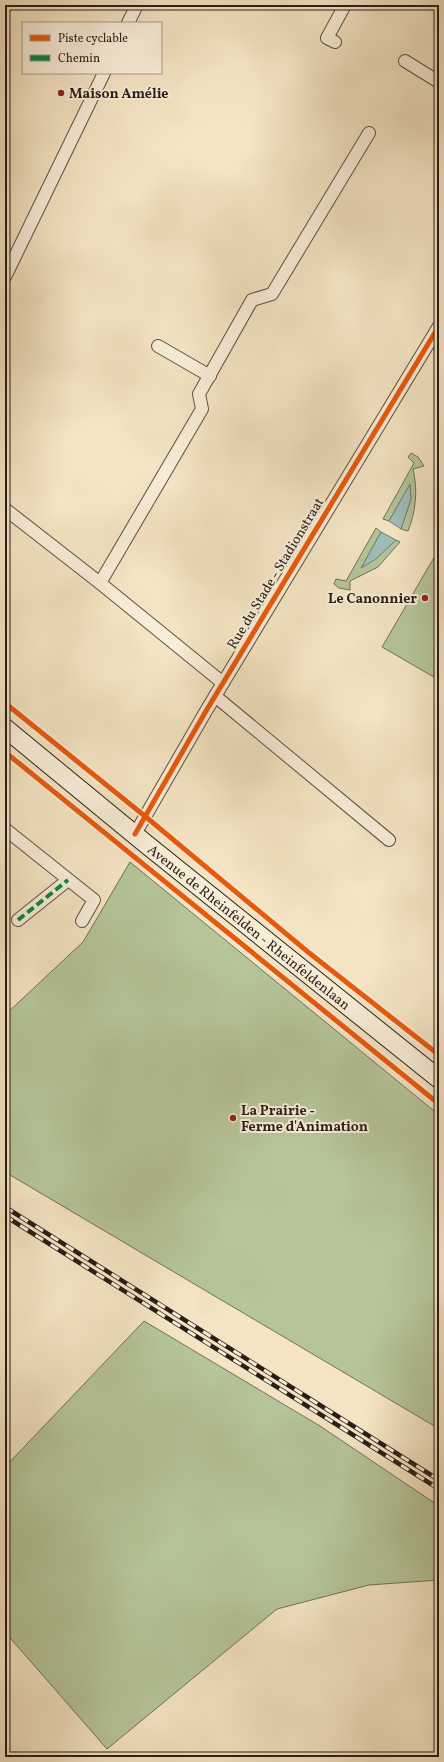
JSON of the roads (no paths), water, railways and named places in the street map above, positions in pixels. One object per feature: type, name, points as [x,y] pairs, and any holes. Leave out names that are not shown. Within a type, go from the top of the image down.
[{"type":"main road","name":"Avenue de Rheinfelden - Rheinfeldenlaan","points":[[5,728],[134,834],[439,1079]]},
{"type":"street","points":[[128,22],[137,5]]},
{"type":"street","points":[[335,42],[326,38],[345,5]]},
{"type":"street","points":[[404,61],[439,82]]},
{"type":"street","points":[[5,277],[104,74]]},
{"type":"street","points":[[100,583],[202,409],[199,394],[252,300],[272,294],[369,133]]},
{"type":"street","name":"Rue du Stade - Stadionstraat","points":[[134,834],[222,683],[439,326]]},
{"type":"street","points":[[158,346],[210,376]]},
{"type":"street","points":[[5,510],[100,583],[222,683]]},
{"type":"street","points":[[215,696],[389,840]]},
{"type":"street","points":[[6,832],[94,900],[82,921]]},
{"type":"street","points":[[18,920],[68,880]]},
{"type":"water","points":[[410,484],[411,499],[401,529],[389,521]]},
{"type":"water","points":[[381,532],[396,540],[376,559],[361,568]]},
{"type":"railway","points":[[5,1207],[439,1480]]},
{"type":"railway","points":[[5,1216],[439,1489]]},
{"type":"place","name":"Maison Amélie","points":[[61,93]]},
{"type":"place","name":"Le Canonnier","points":[[425,598]]},
{"type":"place","name":"La Prairie - Ferme d'Animation","points":[[233,1118]]}]
